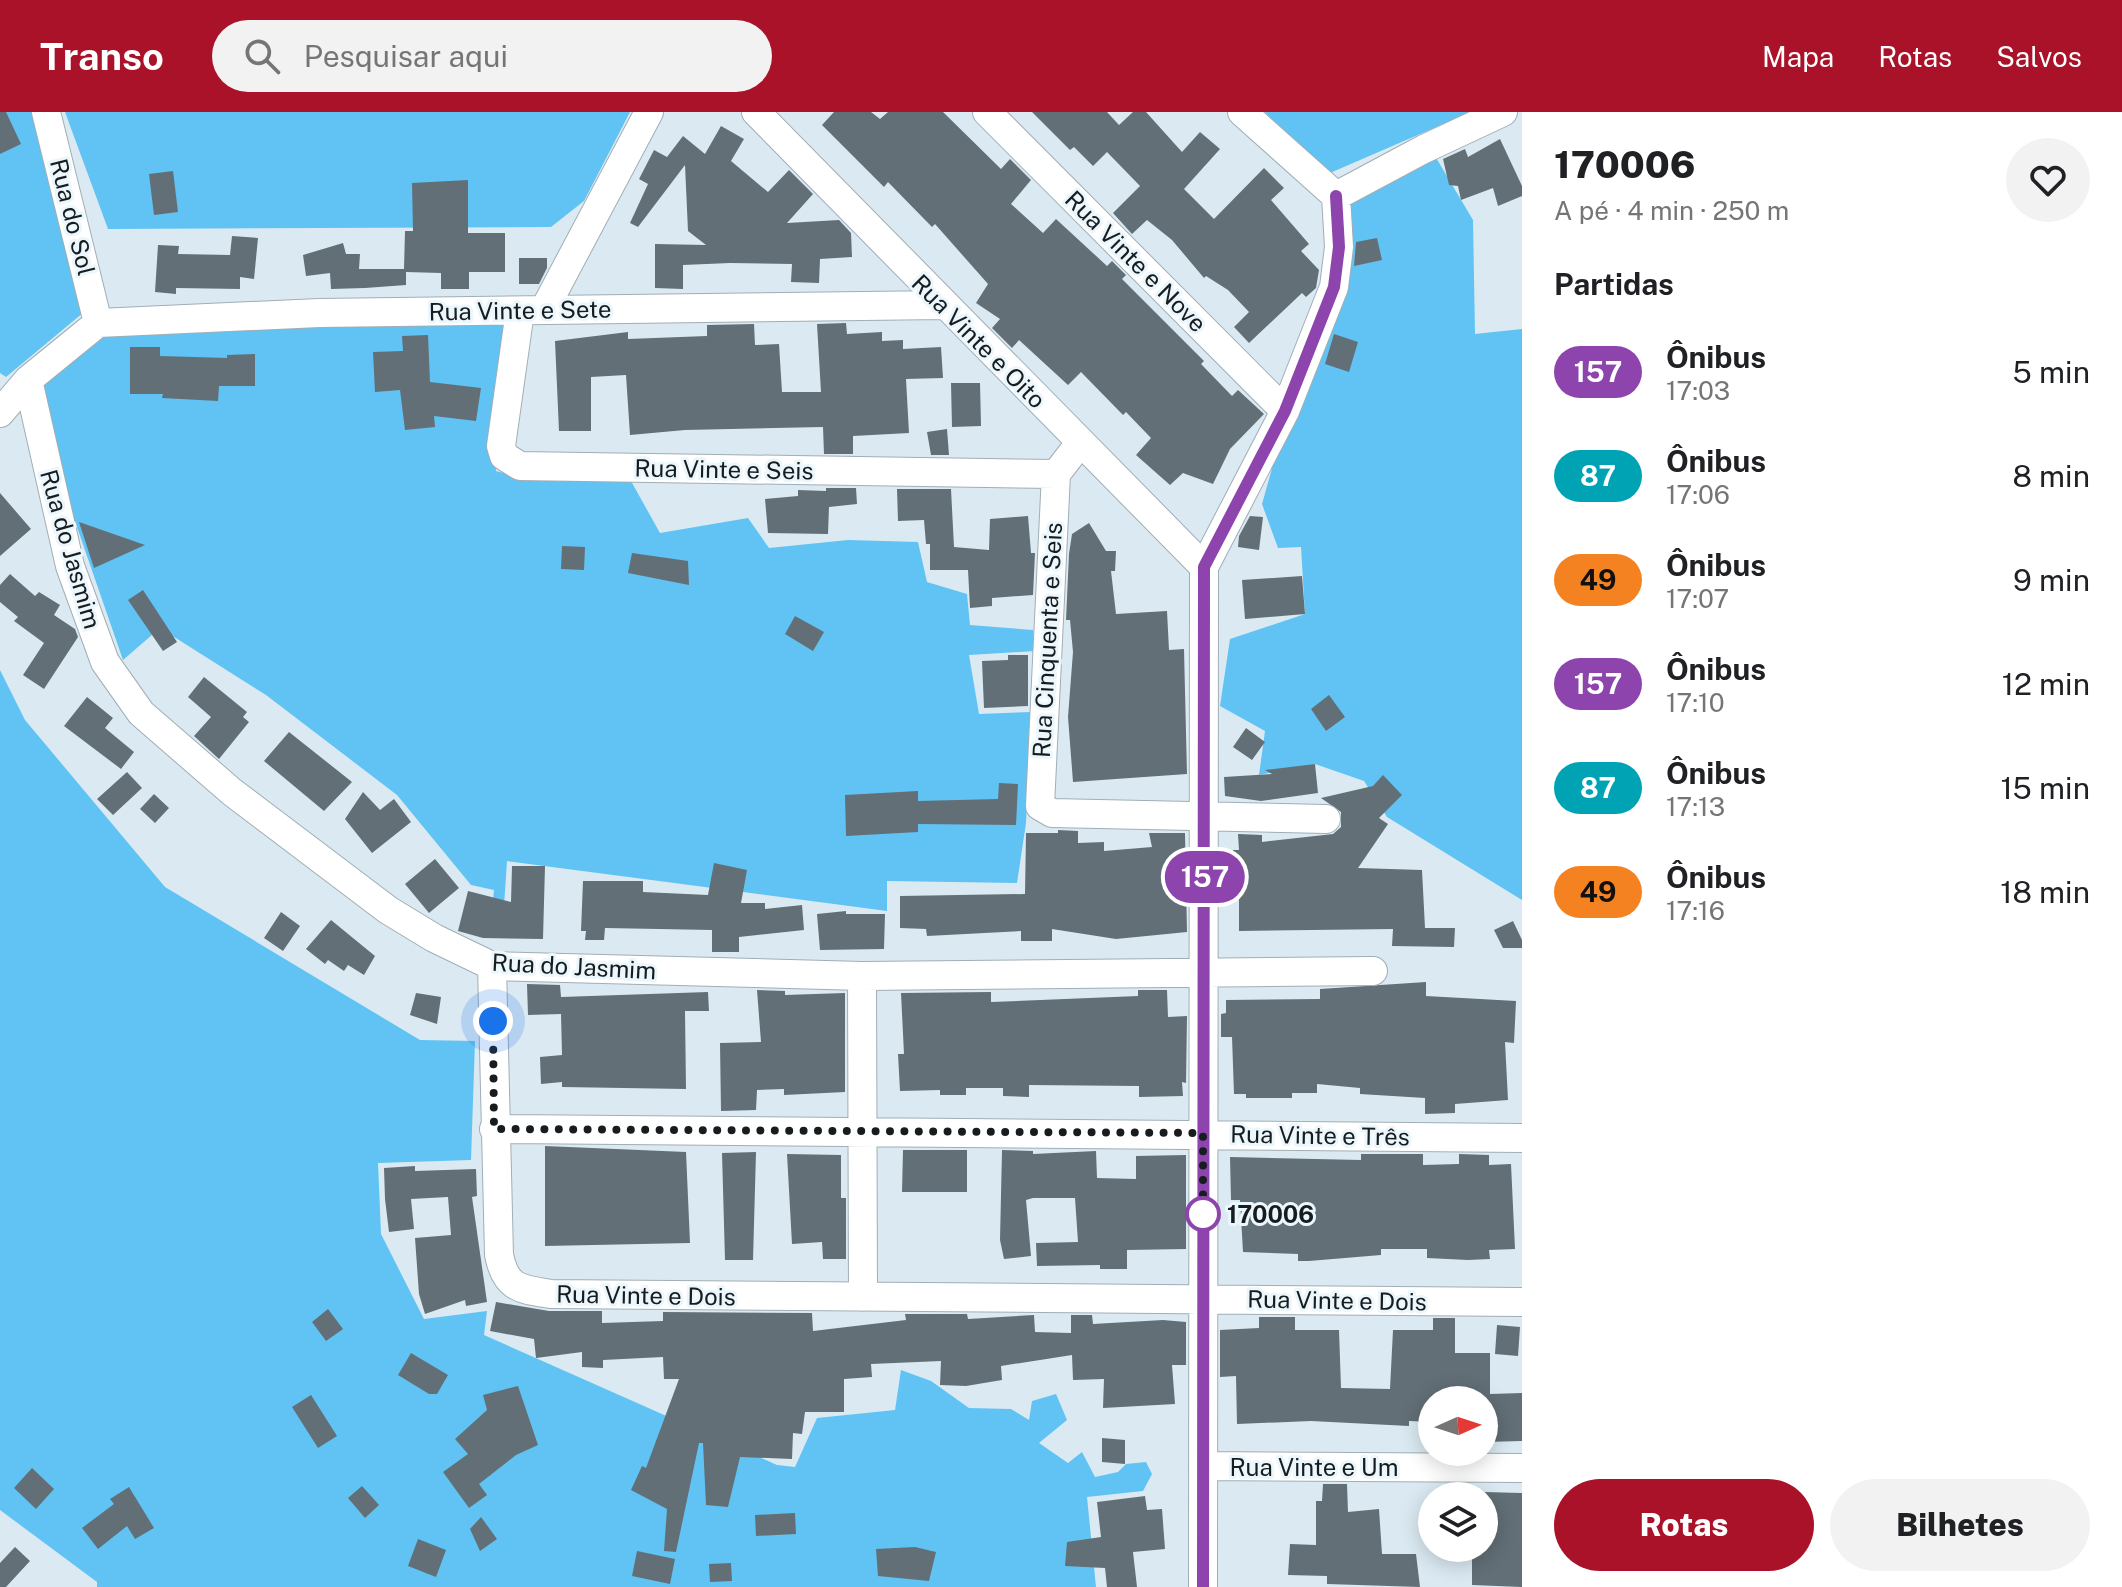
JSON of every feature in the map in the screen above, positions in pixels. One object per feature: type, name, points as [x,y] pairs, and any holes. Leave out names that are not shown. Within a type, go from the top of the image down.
[{"type":"street","name":"Rua do Sol","points":[[46,112],[98,323]]},
{"type":"street","points":[[532,310],[649,112]]},
{"type":"street","name":"Rua Vinte e Oito","points":[[756,112],[1204,567]]},
{"type":"street","name":"Rua Vinte e Nove","points":[[987,112],[1285,411]]},
{"type":"street","points":[[1203,1587],[1204,567],[1285,411],[1336,278],[1339,247],[1336,196],[1242,112]]},
{"type":"street","points":[[1336,196],[1424,149],[1503,112]]},
{"type":"street","name":"Rua Vinte e Sete","points":[[98,323],[319,313],[943,305]]},
{"type":"street","name":"Rua Vinte e Seis","points":[[532,310],[501,446],[504,456],[520,466],[1056,474]]},
{"type":"street","points":[[0,413],[28,380],[98,323]]},
{"type":"street","name":"Rua do Jasmim","points":[[28,380],[70,566],[105,662],[141,713],[232,792],[388,910],[434,938],[492,966],[862,976],[1373,971]]},
{"type":"street","points":[[1056,474],[1080,443]]},
{"type":"street","name":"Rua Cinquenta e Seis","points":[[1056,474],[1040,806],[1052,813],[1206,815]]},
{"type":"street","points":[[1206,815],[1326,819]]},
{"type":"street","name":"Rua Vinte e Dois","points":[[492,966],[499,1255],[503,1273],[511,1284],[551,1294],[1522,1302]]},
{"type":"street","points":[[862,976],[863,1297]]},
{"type":"street","name":"Rua Vinte e Três","points":[[494,1129],[1522,1138]]},
{"type":"street","name":"Rua Vinte e Um","points":[[1203,1466],[1522,1468]]},
{"type":"shaded area","points":[[0,112],[32,112],[84,312],[6,377],[0,373]]},
{"type":"shaded area","points":[[65,112],[630,112],[584,201],[551,227],[108,229]]},
{"type":"shaded area","points":[[1265,112],[1471,112],[1323,176]]},
{"type":"shaded area","points":[[1435,156],[1473,220],[1475,334],[1522,329],[1522,900],[1387,817],[1364,781],[1315,764],[1259,775],[1265,731],[1220,706],[1230,639],[1305,614],[1301,547],[1278,548],[1262,504],[1273,465],[1335,310],[1342,198]]},
{"type":"shaded area","points":[[513,319],[495,449],[496,471],[515,476],[631,481],[660,533],[748,518],[769,548],[848,540],[918,542],[927,582],[967,594],[970,625],[1033,630],[1035,651],[969,655],[979,714],[1031,712],[1026,823],[1017,883],[887,881],[887,911],[507,861],[504,906],[492,912],[494,890],[471,885],[397,795],[266,695],[160,628],[123,660],[60,478],[44,385],[100,337]]},
{"type":"shaded area","points":[[0,670],[25,720],[165,887],[420,1040],[475,1041],[471,1160],[378,1163],[381,1234],[424,1319],[487,1311],[484,1335],[777,1465],[795,1467],[817,1418],[895,1410],[901,1370],[931,1381],[969,1408],[1011,1409],[1029,1420],[1032,1401],[1056,1394],[1067,1420],[1039,1443],[1068,1463],[1082,1452],[1095,1477],[1118,1472],[1126,1464],[1146,1462],[1152,1474],[1143,1491],[1087,1497],[1096,1587],[97,1587],[97,1582],[0,1510]]},
{"type":"building","points":[[0,112],[6,112],[21,144],[0,154]]},
{"type":"building","points":[[834,112],[871,112],[880,119],[888,112],[943,112],[1001,169],[1010,159],[1031,180],[1011,204],[1043,233],[1056,219],[1107,266],[1112,261],[1126,275],[1122,279],[1204,361],[1201,364],[1232,396],[1238,390],[1264,414],[1230,449],[1213,484],[1183,473],[1170,485],[1136,455],[1151,438],[1126,412],[1123,415],[1081,372],[1068,385],[1019,340],[1012,348],[992,328],[1000,319],[976,303],[988,284],[935,224],[932,227],[888,182],[884,187],[822,125]]},
{"type":"building","points":[[1032,112],[1107,112],[1119,125],[1133,112],[1146,112],[1182,152],[1200,132],[1220,149],[1184,189],[1214,219],[1264,168],[1284,188],[1271,200],[1309,244],[1301,251],[1319,270],[1316,288],[1306,297],[1302,293],[1249,343],[1234,327],[1249,312],[1228,290],[1206,276],[1204,278],[1172,240],[1147,220],[1132,234],[1113,213],[1140,186],[1107,152],[1093,166],[1074,147],[1070,150]]},
{"type":"building","points":[[721,126],[744,139],[731,161],[768,192],[789,170],[813,194],[787,223],[839,220],[851,233],[852,257],[820,259],[819,283],[791,282],[792,264],[730,263],[683,265],[683,289],[655,288],[655,244],[706,245],[688,231],[685,165],[638,227],[630,223],[648,184],[639,179],[654,150],[667,157],[683,136],[705,154]]},
{"type":"building","points":[[1500,139],[1522,186],[1522,196],[1498,206],[1493,188],[1461,200],[1458,186],[1449,185],[1443,159],[1465,149],[1468,157]]},
{"type":"building","points":[[173,171],[178,212],[154,215],[149,174]]},
{"type":"building","points":[[468,180],[468,233],[505,233],[505,272],[469,272],[469,289],[441,289],[441,273],[406,272],[406,285],[331,289],[330,273],[306,276],[303,255],[343,243],[346,254],[360,254],[359,269],[404,269],[405,231],[413,231],[412,183]]},
{"type":"building","points":[[232,236],[258,238],[254,279],[240,277],[240,289],[176,288],[176,294],[155,292],[158,245],[179,246],[178,254],[230,255]]},
{"type":"building","points":[[1377,238],[1382,260],[1354,266],[1356,242]]},
{"type":"building","points":[[519,258],[547,258],[547,268],[539,284],[519,284]]},
{"type":"building","points":[[846,323],[847,334],[882,332],[882,341],[903,340],[903,349],[941,347],[943,378],[906,379],[909,433],[853,436],[853,454],[824,454],[823,427],[685,430],[630,435],[626,375],[591,377],[591,431],[559,431],[555,341],[628,332],[628,339],[707,336],[707,325],[754,324],[755,345],[779,344],[782,392],[821,392],[817,324]]},
{"type":"building","points":[[1334,334],[1358,342],[1349,372],[1325,364]]},
{"type":"building","points":[[428,335],[430,382],[481,388],[476,421],[434,416],[435,427],[405,430],[400,390],[375,392],[373,352],[403,351],[402,336]]},
{"type":"building","points":[[130,347],[160,347],[160,356],[227,358],[227,355],[255,354],[255,386],[219,386],[218,401],[162,398],[163,394],[130,394]]},
{"type":"building","points":[[951,383],[980,383],[981,426],[952,427]]},
{"type":"building","points":[[947,429],[949,455],[931,455],[927,432]]},
{"type":"building","points":[[826,488],[856,488],[857,504],[829,507],[828,534],[768,533],[765,499],[798,496],[798,490],[826,491]]},
{"type":"building","points":[[897,489],[951,489],[954,547],[989,550],[990,519],[1028,516],[1031,553],[1035,553],[1033,595],[992,598],[992,606],[970,608],[968,570],[930,570],[930,544],[926,544],[924,520],[898,521]]},
{"type":"building","points":[[0,493],[31,529],[0,556]]},
{"type":"building","points":[[1250,516],[1263,517],[1259,550],[1238,547],[1239,536]]},
{"type":"building","points":[[79,522],[145,545],[94,568]]},
{"type":"building","points":[[1089,523],[1106,551],[1116,551],[1115,571],[1111,571],[1116,614],[1167,611],[1169,650],[1184,649],[1187,774],[1073,782],[1068,717],[1073,652],[1070,620],[1066,620],[1069,554],[1072,534]]},
{"type":"building","points":[[562,546],[585,547],[584,570],[561,569]]},
{"type":"building","points":[[632,553],[688,561],[689,585],[628,573]]},
{"type":"building","points":[[10,574],[35,596],[39,592],[60,605],[54,615],[75,629],[78,637],[44,689],[23,675],[44,643],[14,621],[18,617],[0,602],[0,585]]},
{"type":"building","points":[[1302,576],[1305,614],[1245,619],[1242,580]]},
{"type":"building","points":[[143,590],[177,642],[163,651],[128,600]]},
{"type":"building","points":[[795,616],[824,632],[813,651],[785,634]]},
{"type":"building","points":[[1008,655],[1028,655],[1028,706],[984,708],[982,661],[1008,660]]},
{"type":"building","points":[[204,677],[247,712],[243,717],[249,722],[219,759],[194,736],[211,717],[188,697]]},
{"type":"building","points":[[1329,695],[1345,717],[1326,731],[1311,709]]},
{"type":"building","points":[[87,697],[113,718],[105,728],[134,752],[121,769],[64,726]]},
{"type":"building","points":[[1246,728],[1265,742],[1252,760],[1233,747]]},
{"type":"building","points":[[289,732],[352,782],[324,811],[264,761]]},
{"type":"building","points":[[1315,764],[1318,793],[1261,801],[1225,796],[1224,777],[1272,774],[1265,770]]},
{"type":"building","points":[[127,772],[142,788],[113,815],[97,799]]},
{"type":"building","points":[[1383,775],[1402,795],[1379,818],[1388,824],[1358,868],[1422,870],[1425,928],[1455,928],[1454,947],[1392,946],[1393,929],[1239,931],[1239,881],[1235,881],[1233,850],[1239,850],[1238,834],[1262,835],[1262,842],[1333,834],[1341,827],[1341,812],[1321,798],[1373,786]]},
{"type":"building","points":[[999,783],[1018,784],[1016,825],[918,824],[918,832],[846,836],[845,795],[918,791],[918,801],[998,799]]},
{"type":"building","points":[[363,792],[380,810],[394,799],[411,822],[372,853],[345,819]]},
{"type":"building","points":[[154,794],[169,808],[155,823],[140,809]]},
{"type":"building","points":[[1058,830],[1078,831],[1078,843],[1104,842],[1104,851],[1152,847],[1149,833],[1185,833],[1187,932],[1116,939],[1052,929],[1052,941],[1021,941],[1021,931],[927,936],[926,929],[900,928],[900,896],[1025,894],[1026,833],[1058,833]]},
{"type":"building","points":[[435,859],[459,888],[429,913],[405,884]]},
{"type":"building","points":[[714,863],[747,870],[741,903],[765,903],[765,909],[802,905],[804,930],[739,937],[739,952],[712,952],[712,930],[605,928],[604,940],[585,940],[586,931],[581,931],[583,881],[643,881],[643,892],[708,895]]},
{"type":"building","points":[[512,866],[545,866],[543,939],[483,938],[458,931],[468,891],[511,902]]},
{"type":"building","points":[[846,911],[846,914],[885,914],[884,949],[820,950],[817,914]]},
{"type":"building","points":[[281,912],[300,926],[283,951],[264,938]]},
{"type":"building","points":[[331,920],[375,956],[364,975],[348,965],[344,971],[328,960],[325,964],[306,949]]},
{"type":"building","points":[[1513,921],[1522,940],[1522,948],[1503,948],[1494,930]]},
{"type":"building","points":[[1426,982],[1426,996],[1516,1001],[1514,1043],[1505,1042],[1508,1100],[1455,1104],[1455,1113],[1425,1114],[1425,1098],[1360,1094],[1360,1088],[1317,1084],[1317,1093],[1292,1093],[1292,1098],[1246,1098],[1246,1094],[1234,1094],[1232,1037],[1221,1037],[1221,1014],[1226,1013],[1226,1000],[1320,999],[1320,989]]},
{"type":"building","points":[[527,984],[560,985],[561,997],[708,992],[709,1011],[685,1011],[686,1089],[562,1087],[562,1082],[541,1084],[540,1057],[562,1055],[561,1014],[528,1015]]},
{"type":"building","points":[[757,990],[785,991],[785,995],[845,993],[845,1092],[784,1095],[784,1089],[757,1090],[756,1110],[721,1111],[720,1043],[761,1042]]},
{"type":"building","points":[[1138,990],[1167,990],[1168,1017],[1187,1016],[1183,1096],[1139,1097],[1139,1086],[1029,1085],[1029,1097],[1003,1096],[1003,1088],[966,1088],[966,1095],[940,1095],[940,1090],[900,1091],[898,1054],[904,1054],[901,993],[991,992],[991,1002],[1138,996]]},
{"type":"building","points":[[416,993],[441,997],[437,1024],[410,1015]]},
{"type":"building","points":[[545,1146],[686,1152],[690,1243],[545,1246]]},
{"type":"building","points":[[903,1150],[967,1150],[967,1192],[902,1192]]},
{"type":"building","points":[[1002,1150],[1033,1151],[1033,1154],[1096,1151],[1097,1178],[1136,1179],[1136,1156],[1186,1155],[1186,1249],[1127,1250],[1127,1269],[1100,1269],[1100,1265],[1037,1266],[1036,1243],[1078,1242],[1075,1198],[1033,1198],[1026,1200],[1031,1256],[1004,1259],[1000,1240]]},
{"type":"building","points":[[756,1152],[753,1260],[725,1260],[722,1153]]},
{"type":"building","points":[[787,1154],[841,1155],[841,1198],[846,1198],[846,1259],[823,1259],[822,1242],[792,1244]]},
{"type":"building","points":[[1361,1154],[1423,1154],[1423,1165],[1459,1164],[1459,1154],[1489,1155],[1489,1165],[1511,1164],[1515,1249],[1489,1250],[1490,1259],[1468,1260],[1427,1258],[1427,1249],[1381,1249],[1381,1255],[1309,1261],[1298,1261],[1298,1254],[1243,1252],[1240,1200],[1231,1200],[1230,1157],[1361,1160]]},
{"type":"building","points":[[415,1166],[415,1171],[476,1169],[477,1196],[472,1197],[487,1302],[466,1306],[465,1300],[425,1314],[419,1294],[415,1238],[451,1235],[448,1197],[411,1199],[414,1229],[389,1232],[385,1199],[384,1168]]},
{"type":"building","points":[[496,1302],[549,1311],[602,1311],[602,1323],[663,1321],[663,1312],[812,1313],[813,1331],[906,1320],[905,1314],[967,1314],[968,1319],[1034,1315],[1035,1332],[1071,1333],[1071,1315],[1092,1315],[1093,1324],[1163,1320],[1186,1322],[1186,1365],[1172,1365],[1175,1404],[1103,1408],[1104,1379],[1073,1380],[1072,1355],[1001,1366],[1002,1380],[966,1386],[940,1385],[941,1361],[871,1364],[872,1377],[844,1379],[844,1412],[805,1412],[802,1434],[793,1433],[792,1459],[740,1457],[728,1507],[706,1505],[703,1443],[699,1443],[676,1552],[664,1551],[667,1509],[631,1490],[642,1466],[646,1468],[679,1379],[664,1379],[663,1357],[603,1360],[603,1368],[582,1367],[582,1352],[536,1358],[534,1339],[490,1331]]},
{"type":"building","points":[[328,1309],[343,1329],[326,1341],[312,1322]]},
{"type":"building","points":[[1259,1317],[1295,1317],[1295,1330],[1339,1330],[1341,1388],[1390,1389],[1393,1330],[1433,1330],[1433,1318],[1455,1318],[1455,1353],[1490,1353],[1490,1386],[1418,1386],[1418,1421],[1409,1421],[1409,1426],[1311,1421],[1237,1424],[1236,1376],[1220,1377],[1220,1330],[1259,1328]]},
{"type":"building","points":[[1497,1325],[1520,1327],[1518,1356],[1495,1354]]},
{"type":"building","points":[[411,1353],[448,1375],[437,1394],[429,1394],[398,1375]]},
{"type":"building","points":[[518,1386],[538,1445],[516,1455],[479,1484],[487,1495],[469,1508],[443,1472],[468,1454],[455,1439],[487,1410],[483,1395]]},
{"type":"building","points":[[1522,1393],[1522,1441],[1498,1442],[1498,1394]]},
{"type":"building","points":[[311,1395],[337,1436],[318,1448],[292,1407]]},
{"type":"building","points":[[1102,1438],[1125,1440],[1125,1464],[1102,1462]]},
{"type":"building","points":[[32,1468],[54,1489],[36,1509],[14,1488]]},
{"type":"building","points":[[1323,1484],[1347,1484],[1348,1512],[1379,1509],[1382,1554],[1416,1554],[1420,1587],[1327,1584],[1327,1576],[1288,1575],[1290,1544],[1316,1545],[1316,1501],[1322,1501]]},
{"type":"building","points":[[362,1486],[379,1505],[365,1518],[348,1498]]},
{"type":"building","points":[[129,1487],[154,1528],[135,1539],[127,1526],[98,1549],[82,1528],[114,1504],[110,1499]]},
{"type":"building","points":[[1498,1492],[1522,1493],[1522,1587],[1472,1585],[1472,1562],[1498,1562]]},
{"type":"building","points":[[1145,1496],[1147,1510],[1162,1509],[1165,1549],[1133,1552],[1137,1587],[1107,1587],[1105,1568],[1065,1566],[1067,1542],[1101,1537],[1097,1502]]},
{"type":"building","points":[[795,1513],[796,1534],[756,1536],[755,1515]]},
{"type":"building","points":[[481,1517],[497,1539],[480,1551],[470,1529]]},
{"type":"building","points":[[418,1539],[446,1550],[436,1577],[408,1566]]},
{"type":"building","points":[[15,1547],[30,1561],[6,1587],[0,1587],[0,1563]]},
{"type":"building","points":[[915,1547],[936,1552],[929,1581],[878,1576],[876,1549]]},
{"type":"building","points":[[637,1551],[675,1559],[670,1584],[632,1576]]},
{"type":"building","points":[[731,1563],[732,1581],[710,1582],[709,1564]]},
{"type":"bus line","name":"157","points":[[1203,1587],[1204,567],[1285,411],[1334,287],[1339,247],[1336,196]]},
{"type":"place","name":"170006","points":[[1203,1214]]},
{"type":"route","points":[[493,1021],[494,1129],[1203,1133],[1203,1214]]}]
